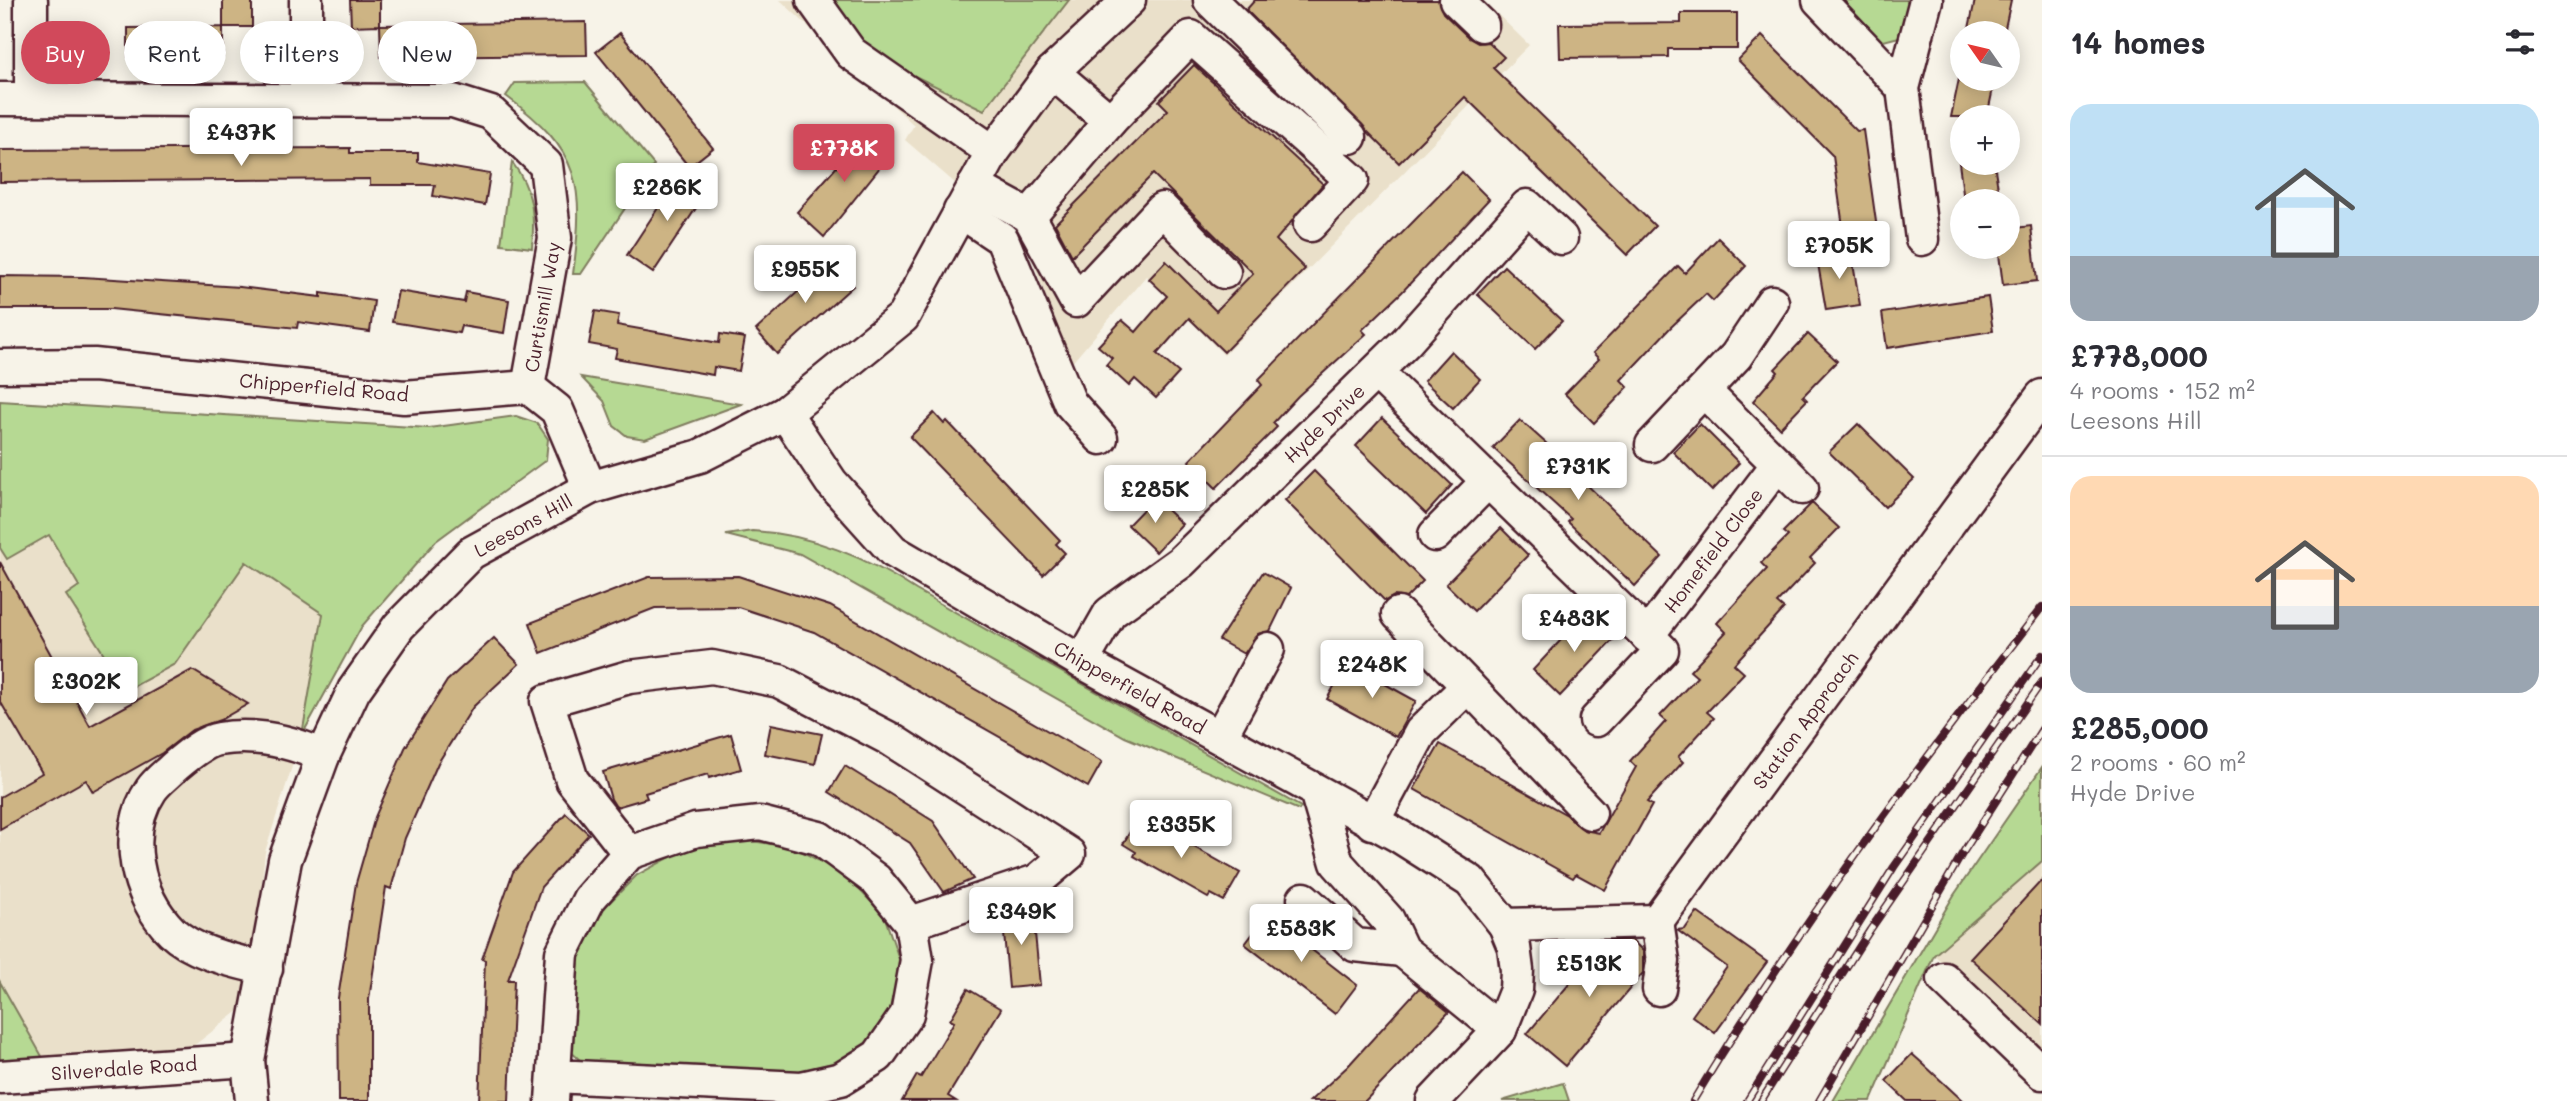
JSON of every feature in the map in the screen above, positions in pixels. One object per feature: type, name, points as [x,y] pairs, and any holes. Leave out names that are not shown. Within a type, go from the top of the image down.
[{"type":"street","points":[[31,0],[32,98]]},
{"type":"street","points":[[306,0],[306,100]]},
{"type":"street","points":[[813,0],[851,53],[993,152]]},
{"type":"street","name":"Leesons Hill","points":[[253,1101],[248,1060],[285,860],[323,756],[354,690],[399,626],[471,553],[590,488],[700,456],[785,413],[903,317],[993,152],[1052,72],[1129,0]]},
{"type":"street","points":[[1210,0],[1350,137]]},
{"type":"street","points":[[1456,0],[1482,25]]},
{"type":"street","points":[[1819,0],[1903,88]]},
{"type":"street","points":[[1922,239],[1903,88],[1926,0]]},
{"type":"street","points":[[1029,216],[1110,121],[1191,37],[1352,180],[1310,225]]},
{"type":"street","points":[[1052,72],[1110,121]]},
{"type":"street","name":"Curtismill Way","points":[[0,99],[453,101],[491,113],[547,165],[555,238],[528,387]]},
{"type":"street","points":[[967,199],[1029,216],[1076,301],[1162,209],[1224,272]]},
{"type":"street","points":[[967,199],[1002,239],[1070,403],[1101,438]]},
{"type":"street","name":"Hyde Drive","points":[[1082,662],[1110,613],[1181,562],[1376,372],[1527,206],[1561,238]]},
{"type":"street","points":[[1652,445],[1736,356],[1772,302]]},
{"type":"street","name":"Chipperfield Road","points":[[0,366],[94,365],[404,397],[528,387]]},
{"type":"street","points":[[1376,372],[1662,650],[1596,720]]},
{"type":"street","points":[[528,387],[556,410],[590,488]]},
{"type":"street","points":[[1704,391],[1802,488]]},
{"type":"street","name":"Station Approach","points":[[1657,921],[2042,396]]},
{"type":"street","name":"Chipperfield Road","points":[[785,413],[831,482],[893,551],[1082,662],[1316,790],[1471,881],[1506,925]]},
{"type":"street","name":"Homefield Close","points":[[1647,636],[1778,464]]},
{"type":"street","points":[[1435,535],[1488,481]]},
{"type":"street","points":[[1398,614],[1590,813]]},
{"type":"street","points":[[1220,737],[1268,649]]},
{"type":"street","points":[[629,853],[572,780],[547,701],[629,677],[712,667],[779,681],[890,739],[1069,855],[1037,881],[911,923]]},
{"type":"street","points":[[1372,823],[1421,732],[1468,686]]},
{"type":"street","points":[[266,969],[204,951],[174,933],[151,906],[137,869],[135,825],[151,789],[186,757],[217,739],[271,738],[323,756]]},
{"type":"street","points":[[1316,790],[1337,863],[1388,920],[1402,950],[1500,1031]]},
{"type":"street","points":[[760,823],[819,838],[876,880],[911,923],[917,960],[907,1014],[878,1056],[841,1079],[801,1087],[553,1088],[562,953],[589,899],[629,853],[696,830],[760,823]]},
{"type":"street","points":[[1304,899],[1355,945],[1402,950]]},
{"type":"street","points":[[1433,1101],[1500,1031],[1516,990],[1514,947],[1506,925],[1657,921],[1662,961],[1659,989]]},
{"type":"street","points":[[1944,979],[2042,1073]]},
{"type":"street","name":"Silverdale Road","points":[[8,1085],[248,1060]]},
{"type":"shaded area","points":[[780,0],[1483,0],[1529,45],[1224,355],[1146,276],[1070,365],[1028,246],[905,140],[914,125]]},
{"type":"shaded area","points":[[0,401],[480,506],[436,541],[362,626],[302,735],[265,852],[249,1003],[192,1047],[0,1061]]},
{"type":"shaded area","points":[[2042,861],[2042,1052],[1934,955]]},
{"type":"green space","points":[[825,0],[1069,0],[984,110],[868,53]]},
{"type":"green space","points":[[1843,0],[1915,0],[1907,35],[1876,43],[1842,6]]},
{"type":"green space","points":[[585,82],[654,165],[581,274],[573,274],[578,216],[577,193],[572,172],[550,134],[506,96],[515,83]]},
{"type":"green space","points":[[512,162],[524,182],[531,203],[532,248],[501,244]]},
{"type":"green space","points":[[581,377],[741,404],[645,439],[627,436],[614,426],[604,401]]},
{"type":"green space","points":[[0,401],[429,428],[516,416],[537,423],[548,439],[546,460],[436,541],[362,626],[302,735],[323,614],[246,562],[175,664],[127,690],[66,595],[79,586],[49,535],[7,559],[0,548]]},
{"type":"green space","points":[[752,531],[817,543],[858,558],[898,578],[1301,807],[1299,810],[1125,737],[800,554],[726,535]]},
{"type":"green space","points":[[2042,767],[2042,861],[1934,955],[1871,1101],[1833,1101],[1954,895]]},
{"type":"green space","points":[[744,840],[794,847],[845,875],[884,915],[899,959],[893,1007],[875,1037],[843,1061],[800,1071],[581,1061],[568,1049],[579,954],[602,910],[637,875],[687,848]]},
{"type":"green space","points":[[0,982],[43,1058],[0,1061]]},
{"type":"green space","points":[[1563,1083],[1569,1101],[1502,1101]]},
{"type":"building","points":[[223,0],[252,0],[252,21],[240,21],[240,27],[226,27],[226,21],[223,21]]},
{"type":"building","points":[[350,0],[380,0],[378,25],[364,26],[364,21],[351,21]]},
{"type":"building","points":[[1255,0],[1438,0],[1443,13],[1469,38],[1478,43],[1488,42],[1504,57],[1493,68],[1655,226],[1627,255],[1465,97],[1399,163],[1246,10]]},
{"type":"building","points":[[1975,0],[2011,0],[2007,21],[1971,21]]},
{"type":"building","points":[[1681,13],[1737,13],[1737,49],[1668,49],[1668,57],[1560,58],[1559,24],[1681,23]]},
{"type":"building","points":[[586,22],[587,55],[477,56],[477,24]]},
{"type":"building","points":[[620,33],[713,148],[689,167],[596,52]]},
{"type":"building","points":[[1762,36],[1857,131],[1863,130],[1878,236],[1845,241],[1833,156],[1738,60]]},
{"type":"building","points":[[1194,65],[1323,184],[1276,240],[1305,269],[1224,352],[1189,318],[1157,354],[1179,373],[1156,398],[1135,379],[1129,386],[1106,365],[1112,358],[1098,346],[1122,320],[1136,332],[1167,296],[1149,279],[1166,261],[1216,311],[1253,273],[1153,174],[1072,256],[1055,224],[1168,110],[1159,101]]},
{"type":"building","points":[[1956,91],[1992,91],[1990,105],[1954,105]]},
{"type":"building","points":[[868,131],[892,152],[824,237],[797,212]]},
{"type":"building","points":[[350,148],[350,153],[418,153],[418,162],[490,174],[485,205],[433,196],[435,185],[370,185],[370,179],[0,182],[0,150]]},
{"type":"building","points":[[1462,172],[1489,199],[1402,292],[1362,330],[1366,334],[1298,396],[1273,423],[1277,427],[1216,488],[1189,461],[1262,385],[1258,380]]},
{"type":"building","points":[[681,173],[708,190],[653,273],[627,255]]},
{"type":"building","points":[[1961,175],[1996,175],[1998,189],[1962,189]]},
{"type":"building","points":[[2031,226],[2037,281],[2003,285],[2000,259],[2020,259],[2020,227]]},
{"type":"building","points":[[1718,238],[1746,266],[1713,301],[1706,294],[1670,328],[1621,380],[1628,387],[1594,423],[1565,394],[1599,359],[1593,353],[1678,266],[1685,273]]},
{"type":"building","points":[[1851,252],[1860,305],[1826,310],[1817,258]]},
{"type":"building","points":[[826,256],[853,286],[777,354],[756,330],[812,279],[807,273]]},
{"type":"building","points":[[1504,266],[1562,321],[1535,349],[1477,294]]},
{"type":"building","points":[[0,276],[83,277],[240,287],[321,297],[321,293],[374,301],[370,332],[298,322],[297,328],[111,309],[0,309]]},
{"type":"building","points":[[398,291],[464,302],[466,292],[509,300],[504,333],[461,326],[459,333],[392,322]]},
{"type":"building","points":[[1988,297],[1993,331],[1887,348],[1882,313]]},
{"type":"building","points":[[595,311],[619,315],[617,325],[719,343],[720,334],[745,338],[739,371],[714,367],[713,375],[615,358],[617,349],[589,344]]},
{"type":"building","points":[[1808,334],[1837,361],[1803,396],[1807,400],[1780,428],[1753,401],[1778,372],[1775,369]]},
{"type":"building","points":[[1451,351],[1480,379],[1453,408],[1424,381]]},
{"type":"building","points":[[934,413],[944,424],[947,421],[1060,540],[1056,544],[1065,553],[1043,575],[910,437]]},
{"type":"building","points":[[1382,418],[1452,485],[1426,514],[1356,446]]},
{"type":"building","points":[[1520,420],[1586,479],[1583,481],[1662,557],[1635,586],[1568,522],[1571,519],[1493,448]]},
{"type":"building","points":[[1700,424],[1739,463],[1712,491],[1673,452]]},
{"type":"building","points":[[1858,424],[1914,479],[1885,507],[1829,452]]},
{"type":"building","points":[[1314,471],[1423,581],[1406,598],[1394,596],[1385,601],[1285,500]]},
{"type":"building","points":[[1154,498],[1182,524],[1156,552],[1128,525]]},
{"type":"building","points":[[1812,503],[1839,528],[1810,558],[1815,563],[1777,603],[1784,609],[1734,664],[1744,673],[1707,712],[1714,718],[1678,757],[1683,762],[1647,802],[1652,805],[1605,890],[1576,874],[1573,878],[1414,789],[1440,744],[1567,815],[1584,830],[1599,833],[1636,767],[1630,761],[1666,721],[1660,716],[1697,677],[1690,671],[1726,632],[1717,623],[1767,569],[1761,563],[1788,536],[1783,532]]},
{"type":"building","points":[[1501,528],[1528,555],[1474,611],[1446,584]]},
{"type":"building","points":[[0,562],[90,726],[192,670],[248,704],[220,720],[192,730],[162,753],[93,792],[86,780],[0,829],[0,797],[42,773],[0,701]]},
{"type":"building","points":[[1263,572],[1291,588],[1270,631],[1258,634],[1244,654],[1219,640]]},
{"type":"building","points":[[738,576],[830,606],[1102,762],[1088,787],[814,632],[738,607],[655,608],[541,653],[530,623],[649,577]]},
{"type":"building","points":[[1587,612],[1614,639],[1560,696],[1533,670]]},
{"type":"building","points":[[494,638],[519,664],[473,707],[438,763],[405,838],[391,889],[386,887],[369,999],[369,1101],[339,1101],[338,998],[356,883],[375,817],[405,748],[447,681]]},
{"type":"building","points":[[1347,663],[1416,701],[1396,737],[1327,699]]},
{"type":"building","points":[[771,724],[822,734],[815,764],[765,754]]},
{"type":"building","points":[[731,734],[741,769],[709,778],[708,774],[645,793],[647,798],[616,807],[611,799],[603,772]]},
{"type":"building","points":[[845,766],[933,821],[973,879],[944,892],[910,843],[829,792]]},
{"type":"building","points":[[566,813],[589,834],[541,887],[508,980],[514,980],[509,1101],[479,1101],[485,960],[482,959],[513,872]]},
{"type":"building","points":[[1139,816],[1240,873],[1224,901],[1211,894],[1208,898],[1134,856],[1136,852],[1123,844]]},
{"type":"building","points":[[2042,880],[2042,1024],[1970,958]]},
{"type":"building","points":[[1032,902],[1040,985],[1009,988],[1002,912]]},
{"type":"building","points":[[1697,912],[1767,962],[1715,1033],[1692,1016],[1727,967],[1677,930],[1685,929]]},
{"type":"building","points":[[1267,915],[1357,985],[1335,1014],[1245,944]]},
{"type":"building","points":[[1632,940],[1643,951],[1643,973],[1565,1066],[1527,1034],[1602,945],[1609,941]]},
{"type":"building","points":[[1419,988],[1449,1012],[1365,1101],[1310,1101],[1348,1066]]},
{"type":"building","points":[[968,989],[1001,1009],[948,1096],[956,1101],[902,1101],[917,1075],[921,1077],[954,1022],[950,1020]]},
{"type":"building","points":[[1912,1054],[1963,1101],[1907,1101],[1886,1081]]},
{"type":"railway","points":[[1693,1101],[1816,911],[1950,727],[2042,607]]},
{"type":"railway","points":[[1747,1101],[1894,867],[2042,655]]},
{"type":"railway","points":[[1761,1101],[1870,930],[2042,682]]},
{"type":"railway","points":[[1819,1101],[1962,854],[2042,729]]}]
